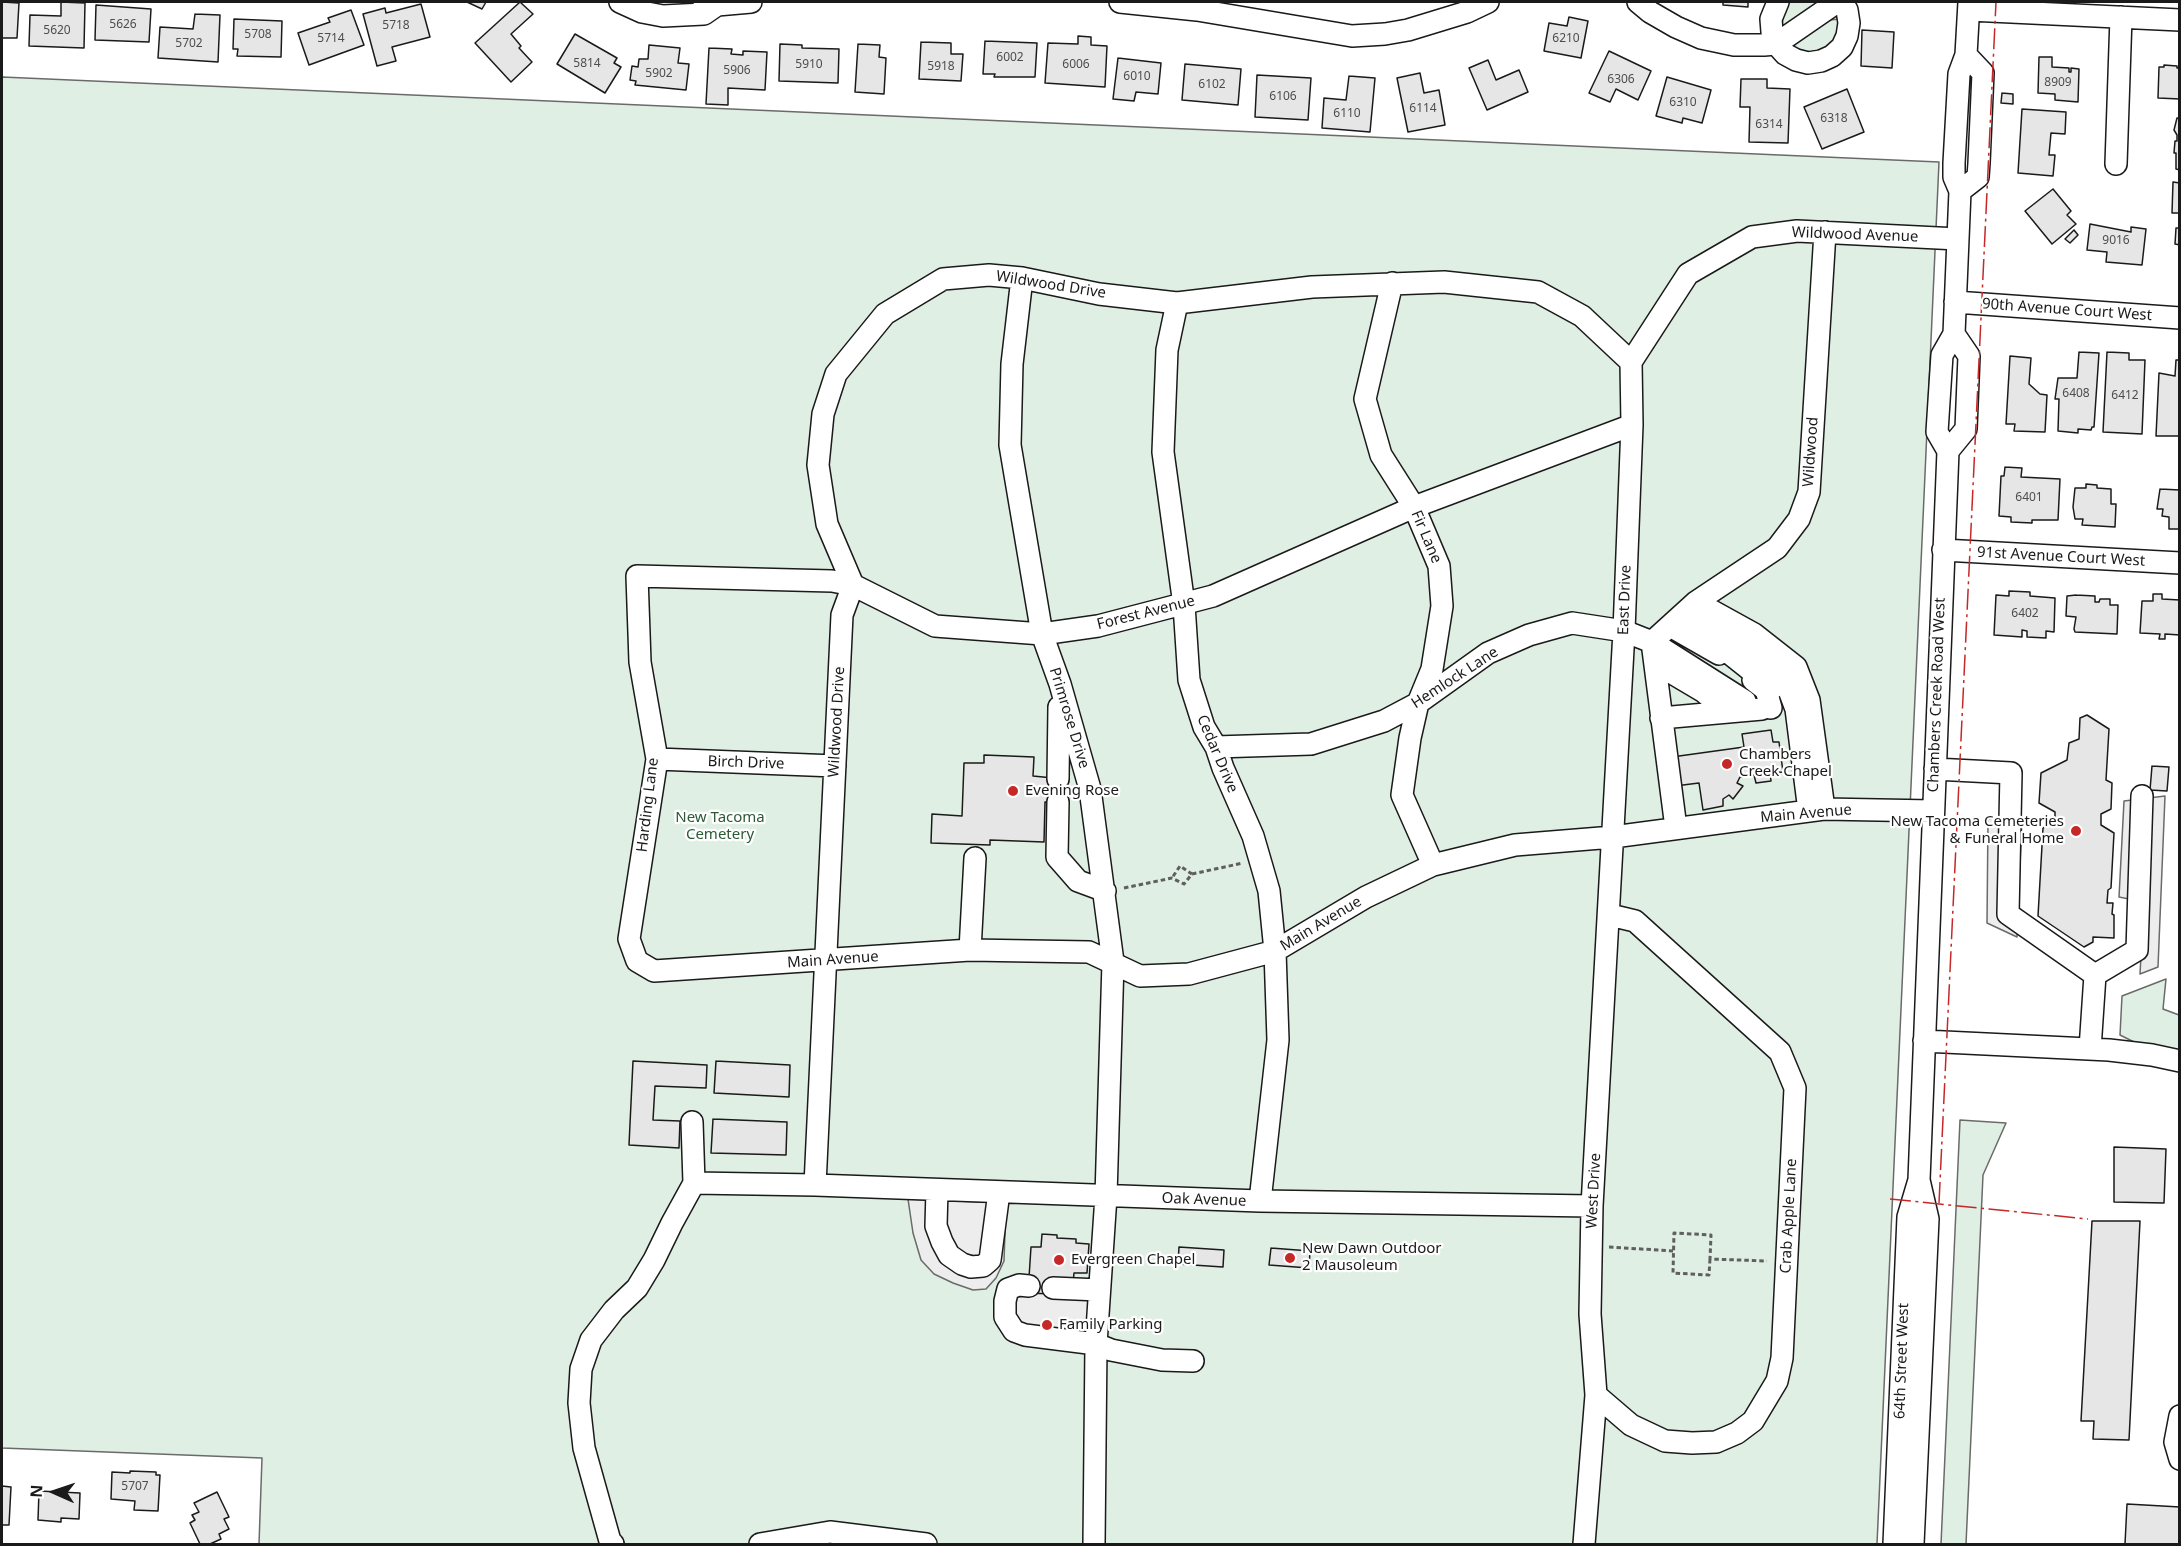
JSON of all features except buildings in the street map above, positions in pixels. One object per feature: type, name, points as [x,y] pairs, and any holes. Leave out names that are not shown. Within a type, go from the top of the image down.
[{"type":"street","points":[[620,2],[642,12],[663,16],[704,14],[710,3],[751,2]]},
{"type":"street","points":[[1120,2],[1198,6],[1352,36],[1408,30],[1467,12],[1488,2]]},
{"type":"street","points":[[1638,2],[1676,27],[1701,38],[1734,45],[1776,44],[1837,2]]},
{"type":"street","points":[[1778,2],[1771,19],[1776,44],[1785,54],[1808,63],[1832,56],[1842,47],[1849,23],[1847,10],[1842,2]]},
{"type":"street","points":[[1969,6],[2180,20]]},
{"type":"street","name":"Chambers Creek Road West","points":[[1924,1041],[1948,451],[1937,432],[1942,355],[1954,334],[1960,191],[1954,177],[1954,163],[1959,74],[1966,55],[1969,6]]},
{"type":"street","points":[[2116,164],[2121,17]]},
{"type":"street","name":"Wildwood Avenue","points":[[1631,362],[1688,274],[1752,237],[1797,231],[1958,239]]},
{"type":"street","name":"Wildwood","points":[[1668,636],[1777,548],[1799,519],[1809,492],[1825,232]]},
{"type":"street","name":"Wildwood Drive","points":[[815,1185],[842,615],[853,585],[827,524],[818,465],[824,414],[836,374],[885,314],[943,279],[989,275],[1022,278],[1099,294],[1177,303],[1312,286],[1444,282],[1538,292],[1582,316],[1631,362]]},
{"type":"street","name":"Primrose Drive","points":[[1022,278],[1012,364],[1010,445],[1041,634],[1059,684],[1090,789],[1113,962],[1106,1196],[1096,1344],[1094,1545]]},
{"type":"street","name":"Fir Lane","points":[[1392,284],[1365,399],[1381,455],[1414,507],[1439,566],[1442,606],[1432,669],[1418,703],[1410,738],[1402,795],[1433,865]]},
{"type":"street","name":"90th Avenue Court West","points":[[1955,302],[2180,318]]},
{"type":"street","name":"Cedar Drive","points":[[1177,303],[1167,350],[1162,452],[1184,605],[1189,680],[1204,727],[1216,747],[1253,837],[1269,891],[1275,951],[1278,1040],[1260,1201]]},
{"type":"street","points":[[1948,451],[1966,429],[1969,356],[1954,334]]},
{"type":"street","name":"East Drive","points":[[1613,837],[1632,425],[1631,362]]},
{"type":"street","name":"Forest Avenue","points":[[637,576],[832,581],[853,585],[935,626],[1041,634],[1098,626],[1213,596],[1414,507],[1632,425]]},
{"type":"street","name":"91st Avenue Court West","points":[[1943,550],[2180,563]]},
{"type":"street","name":"Harding Lane","points":[[637,576],[640,662],[657,759],[629,939],[637,961]]},
{"type":"street","name":"Hemlock Lane","points":[[1216,747],[1311,744],[1384,721],[1418,703],[1488,653],[1529,635],[1572,623],[1624,631]]},
{"type":"street","points":[[1624,631],[1668,636],[1754,634],[1796,667],[1809,700],[1813,811]]},
{"type":"street","points":[[1668,636],[1676,690],[1750,711]]},
{"type":"street","points":[[1668,636],[1709,685],[1750,711],[1813,811]]},
{"type":"street","points":[[1661,718],[1750,711],[1766,690],[1718,653],[1668,636]]},
{"type":"street","points":[[1668,636],[1661,718],[1676,828]]},
{"type":"street","points":[[1058,779],[1059,684]]},
{"type":"street","name":"Birch Drive","points":[[657,759],[835,766]]},
{"type":"street","points":[[1935,769],[2012,773],[2008,914],[2095,975]]},
{"type":"street","points":[[2095,975],[2137,950],[2142,796]]},
{"type":"street","points":[[1058,802],[1057,857],[1078,881],[1105,892]]},
{"type":"street","name":"Main Avenue","points":[[637,961],[654,971],[970,950],[1089,952],[1140,976],[1189,974],[1275,951],[1366,897],[1433,865],[1515,845],[1613,837],[1813,811],[1933,811]]},
{"type":"street","name":"West Drive","points":[[1584,1545],[1596,1395],[1590,1314],[1592,1206],[1613,837]]},
{"type":"street","points":[[970,950],[975,858]]},
{"type":"street","name":"Crab Apple Lane","points":[[1596,1395],[1630,1425],[1665,1441],[1716,1442],[1737,1433],[1753,1421],[1777,1381],[1782,1359],[1795,1088],[1780,1052],[1635,921],[1610,915]]},
{"type":"street","points":[[2090,1049],[2095,975]]},
{"type":"street","points":[[1924,1041],[2090,1049],[2152,1055],[2180,1062]]},
{"type":"street","name":"64th Street West","points":[[1894,1545],[1908,1217],[1919,1180],[1924,1041]]},
{"type":"street","points":[[613,1545],[609,1541],[584,1448],[579,1404],[581,1369],[591,1340],[614,1310],[637,1288],[694,1183],[692,1122]]},
{"type":"street","name":"64th Street West","points":[[1913,1545],[1928,1219],[1919,1180]]},
{"type":"street","name":"Oak Avenue","points":[[694,1183],[815,1185],[1260,1201],[1592,1206]]},
{"type":"street","points":[[937,1190],[936,1226],[942,1242],[950,1255],[962,1264],[971,1267],[982,1266],[990,1260],[999,1192]]},
{"type":"street","points":[[1029,1286],[1019,1285],[1008,1288],[1005,1317],[1014,1331],[1025,1335],[1096,1344],[1111,1350],[1162,1360],[1193,1361]]},
{"type":"street","points":[[1053,1288],[1100,1290]]},
{"type":"street","points":[[2180,1416],[2175,1442],[2180,1459]]},
{"type":"street","points":[[760,1545],[830,1532],[926,1545]]},
{"type":"path","points":[[1105,892],[1172,878],[1184,884],[1192,874],[1260,860]]},
{"type":"path","points":[[1172,878],[1180,866],[1192,874]]},
{"type":"path","points":[[1674,1233],[1711,1235],[1710,1259],[1709,1275],[1672,1273],[1674,1233]]},
{"type":"path","points":[[1592,1246],[1673,1251]]},
{"type":"path","points":[[1710,1259],[1786,1262]]},
{"type":"green space","points":[[1789,2],[1822,2],[1782,28],[1783,13]]},
{"type":"green space","points":[[1839,19],[1839,29],[1832,43],[1822,50],[1808,52],[1793,47],[1800,38],[1817,26]]},
{"type":"green space","name":"New Tacoma Cemetery","points":[[2,77],[1939,162],[1877,1544],[259,1544],[262,1458],[2,1448]]},
{"type":"green space","points":[[2166,979],[2163,1009],[2179,1015],[2179,1051],[2134,1042],[2120,1035],[2122,996]]},
{"type":"green space","points":[[1960,1120],[2006,1123],[1983,1175],[1966,1544],[1941,1544]]},
{"type":"shaded area","points":[[2165,796],[2158,967],[2140,974],[2144,902],[2119,897],[2124,801]]},
{"type":"shaded area","points":[[2022,817],[2017,937],[1987,923],[1988,819]]},
{"type":"shaded area","points":[[908,1199],[1006,1203],[1004,1261],[996,1278],[986,1289],[973,1290],[953,1283],[934,1274],[921,1260],[913,1233]]},
{"type":"shaded area","name":"Family Parking","points":[[1003,1282],[1096,1284],[1090,1352],[996,1315],[995,1296]]},
{"type":"power","points":[[1939,1203],[1996,2]]},
{"type":"power","points":[[1890,1199],[2088,1219]]},
{"type":"place","name":"Chambers Creek Chapel","points":[[1727,764]]},
{"type":"place","name":"Evening Rose","points":[[1013,791]]},
{"type":"place","name":"New Tacoma Cemeteries & Funeral Home","points":[[2076,831]]},
{"type":"place","name":"New Dawn Outdoor 2 Mausoleum","points":[[1290,1258]]},
{"type":"place","name":"Evergreen Chapel","points":[[1059,1260]]},
{"type":"place","name":"Family Parking","points":[[1047,1325]]}]
